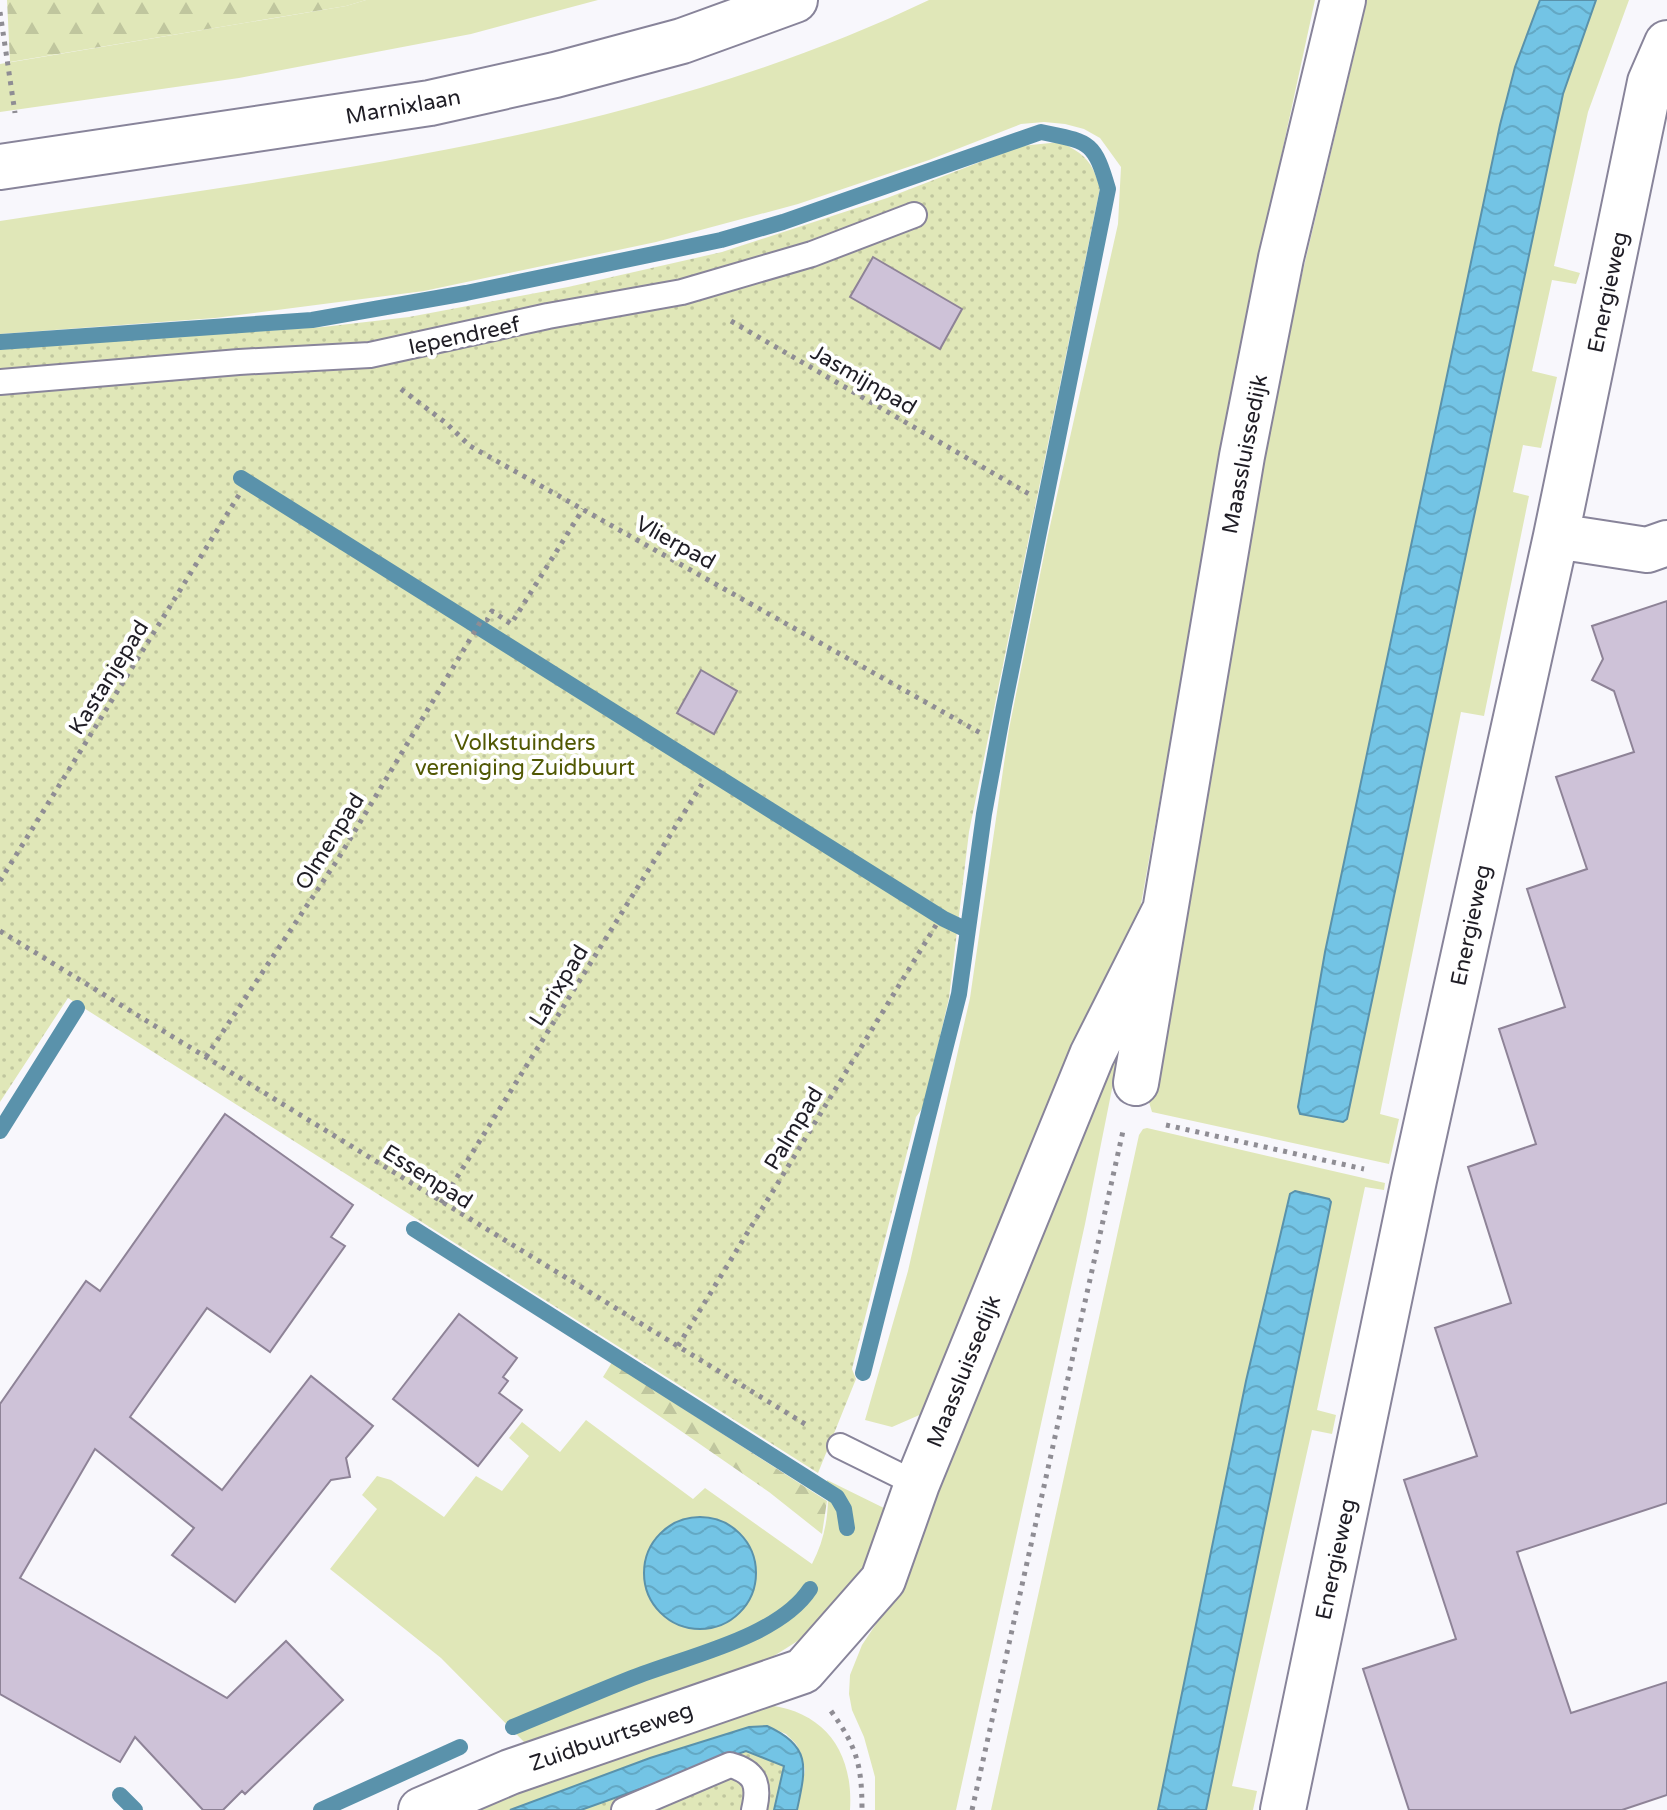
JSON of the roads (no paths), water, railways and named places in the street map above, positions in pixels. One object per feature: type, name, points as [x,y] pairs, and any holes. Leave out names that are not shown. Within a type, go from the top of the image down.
[{"type":"street","name":"Marnixlaan","points":[[11,165],[430,103],[555,75],[682,41],[795,0]]},
{"type":"street","name":"Maassluissedijk","points":[[1136,1083],[1242,456],[1281,258],[1343,0]]},
{"type":"street","name":"Energieweg","points":[[1283,1810],[1414,1180],[1556,536],[1650,82],[1667,43]]},
{"type":"street","points":[[1556,536],[1647,550],[1667,543]]},
{"type":"street","name":"Maassluissedijk","points":[[803,1671],[883,1580],[917,1484],[1092,1055],[1164,912]]},
{"type":"street","name":"Zuidbuurtseweg","points":[[421,1810],[510,1772],[803,1671]]},
{"type":"lane","name":"Iependreef","points":[[0,382],[239,362],[370,355],[548,316],[682,292],[812,254],[914,215]]},
{"type":"lane","points":[[840,1446],[917,1484]]},
{"type":"lane","points":[[624,1810],[730,1765],[745,1769],[755,1779],[757,1798],[754,1810]]},
{"type":"water","points":[[1540,0],[1596,0],[1563,94],[1347,1119],[1343,1122],[1300,1114],[1298,1107],[1325,952],[1500,125],[1515,67]]},
{"type":"water","points":[[1295,1191],[1331,1202],[1206,1810],[1158,1810],[1246,1381],[1290,1194]]},
{"type":"water","points":[[700,1517],[721,1521],[740,1533],[752,1552],[756,1573],[752,1594],[740,1613],[721,1625],[700,1629],[679,1625],[660,1613],[648,1594],[644,1573],[648,1552],[660,1533],[679,1521]]},
{"type":"water","points":[[767,1726],[782,1734],[799,1750],[803,1770],[797,1810],[774,1810],[784,1766],[746,1751],[581,1810],[510,1810],[650,1758],[749,1727]]},
{"type":"waterway","points":[[0,342],[312,320],[466,293],[721,240],[783,222],[1041,132],[1070,138],[1093,152],[1108,189],[984,814],[959,994],[863,1373]]},
{"type":"waterway","points":[[241,478],[944,919],[967,930]]},
{"type":"waterway","points":[[0,1131],[77,1008]]},
{"type":"waterway","points":[[414,1229],[837,1497],[844,1509],[847,1528]]},
{"type":"waterway","points":[[513,1727],[753,1633],[776,1621],[810,1589]]},
{"type":"waterway","points":[[321,1810],[460,1747]]},
{"type":"waterway","points":[[120,1795],[135,1810]]},
{"type":"park label","name":"Volkstuinders vereniging Zuidbuurt","points":[[525,754]]}]
